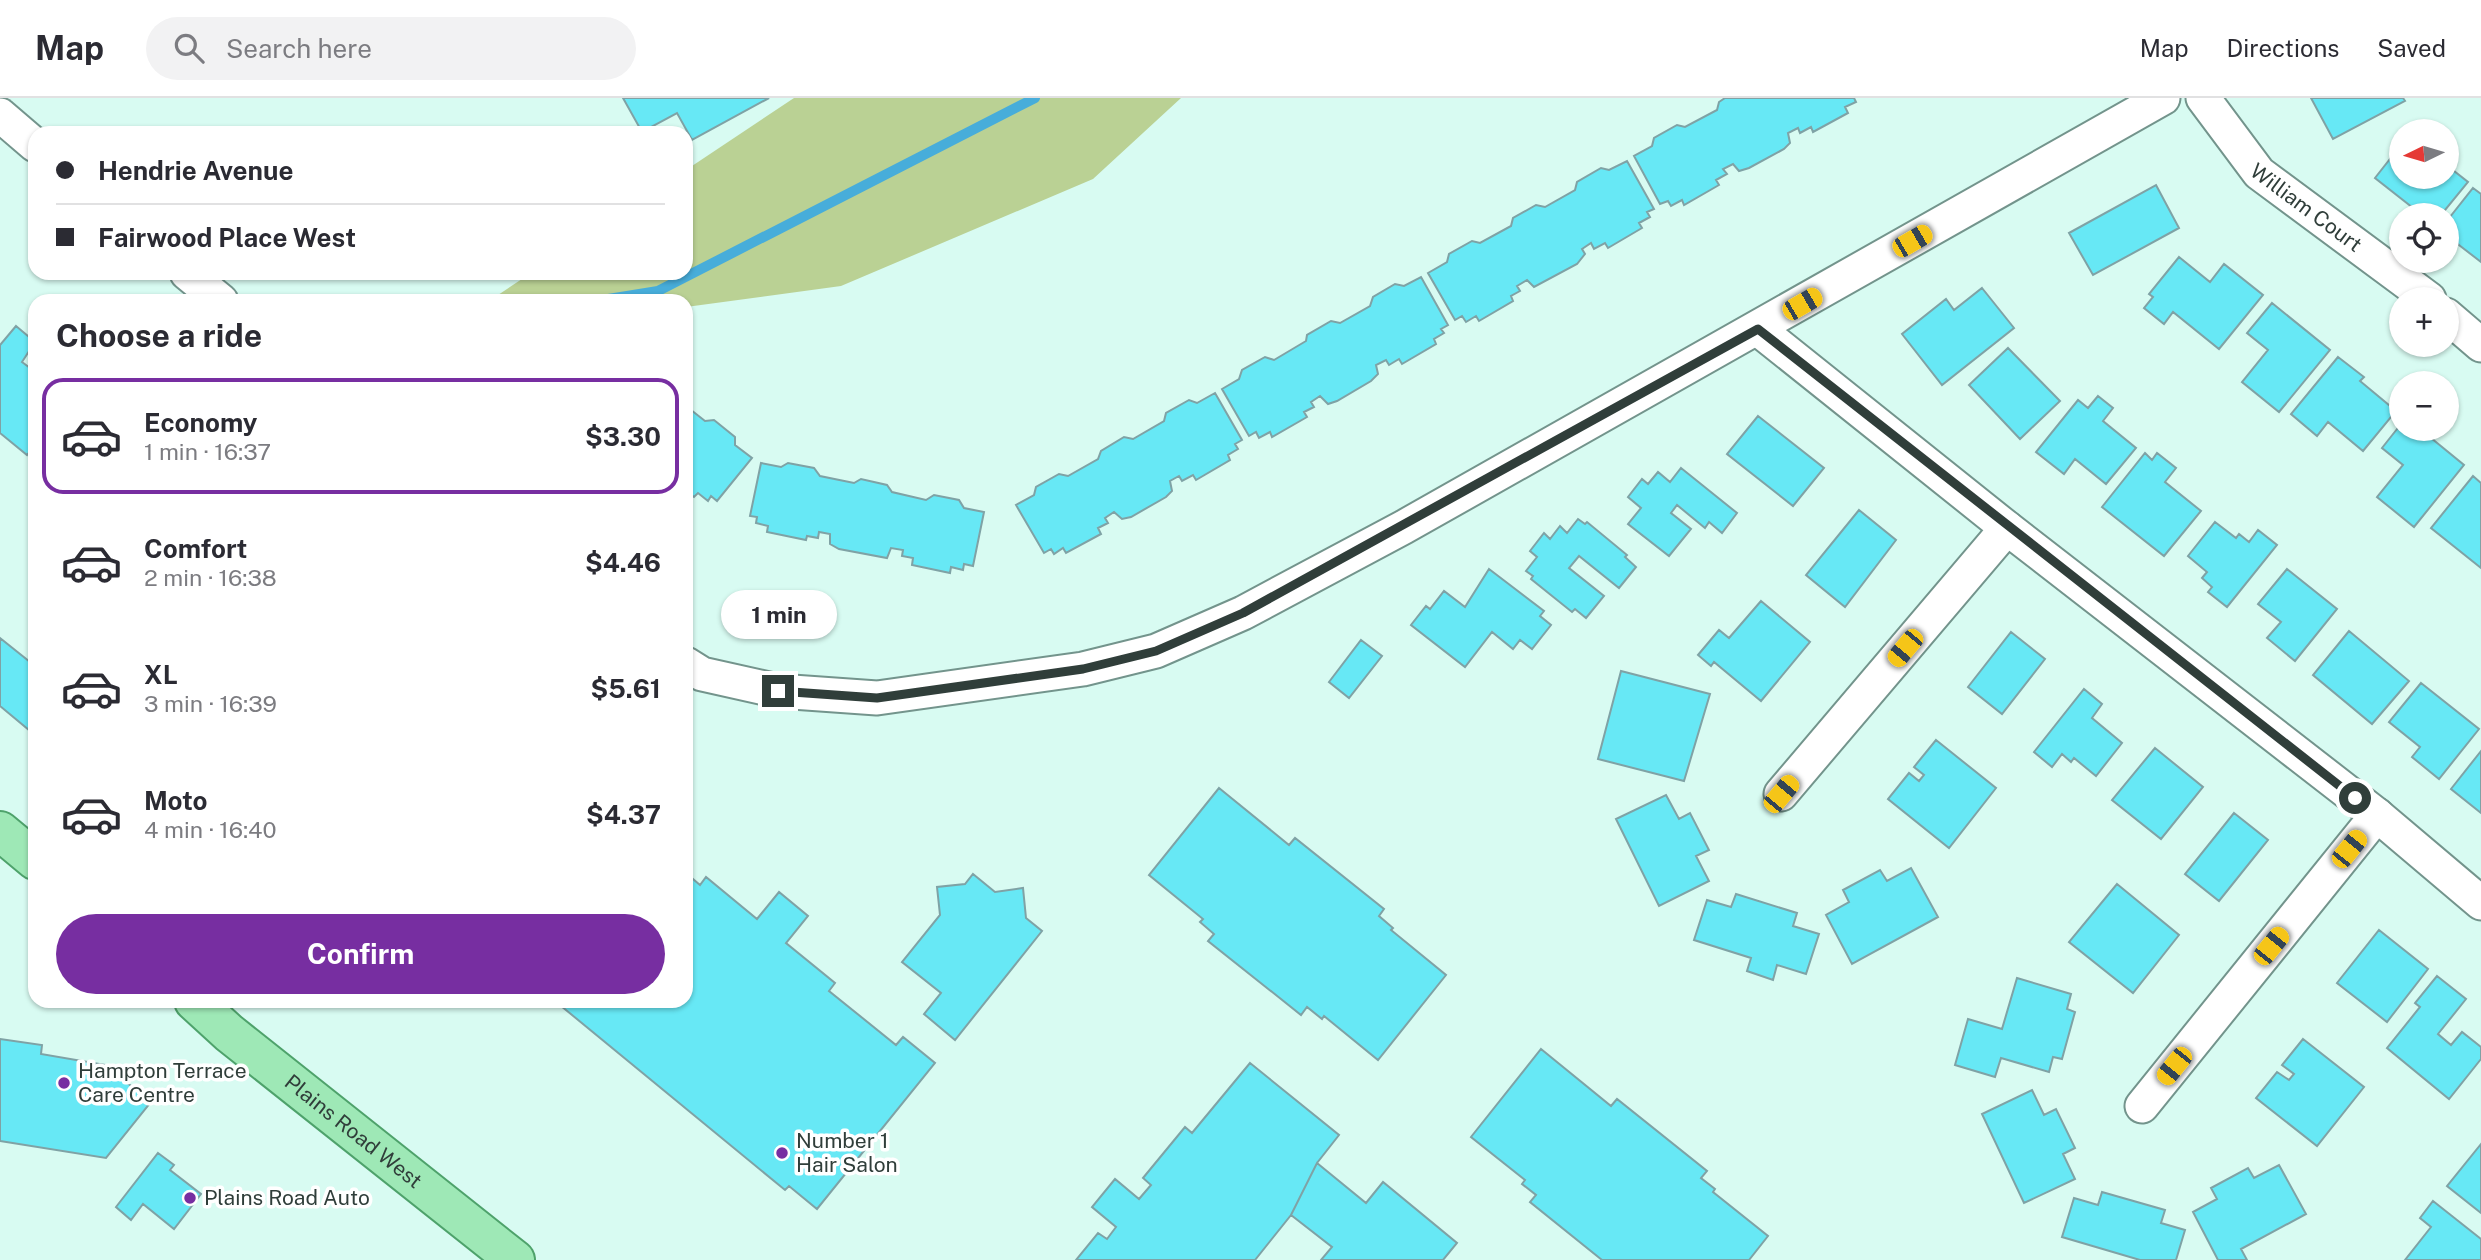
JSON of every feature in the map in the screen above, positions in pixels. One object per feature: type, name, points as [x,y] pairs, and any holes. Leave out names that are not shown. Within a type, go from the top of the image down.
[{"type":"main road","points":[[0,831],[28,854]]},
{"type":"main road","name":"Plains Road West","points":[[202,1008],[229,1033],[515,1260]]},
{"type":"street","points":[[693,668],[702,674],[778,691],[877,698],[1083,669],[1156,651],[1243,613],[1758,329],[2162,98]]},
{"type":"street","name":"William Court","points":[[2203,98],[2259,173],[2413,287]]},
{"type":"street","points":[[0,115],[28,139]]},
{"type":"street","points":[[196,280],[212,294]]},
{"type":"street","points":[[2459,326],[2481,345]]},
{"type":"street","points":[[1758,329],[2007,528],[2377,815],[2481,903]]},
{"type":"street","points":[[1781,794],[2007,528]]},
{"type":"street","points":[[2142,1106],[2377,815]]},
{"type":"green space","points":[[794,98],[1181,98],[1093,179],[841,286],[693,306],[693,294],[500,294],[520,280],[693,280],[693,165]]},
{"type":"building","points":[[623,98],[769,98],[693,139],[693,126],[684,126],[677,113],[653,126],[639,126]]},
{"type":"building","points":[[1725,98],[1854,98],[1856,102],[1845,107],[1848,113],[1813,132],[1811,127],[1800,133],[1798,128],[1788,133],[1790,143],[1784,149],[1749,168],[1739,171],[1733,164],[1723,169],[1727,174],[1716,180],[1719,185],[1684,205],[1682,200],[1671,206],[1668,201],[1660,204],[1634,156],[1652,146],[1654,138],[1677,125],[1685,127],[1717,110],[1719,102]]},
{"type":"building","points":[[2311,98],[2403,98],[2405,101],[2333,139]]},
{"type":"building","points":[[2389,160],[2389,189],[2459,189],[2459,175],[2468,182],[2451,203],[2407,203],[2375,178]]},
{"type":"building","points":[[1627,161],[1654,209],[1647,212],[1650,217],[1639,223],[1642,228],[1608,248],[1605,243],[1594,249],[1591,243],[1582,249],[1585,254],[1577,264],[1534,287],[1527,280],[1517,286],[1520,291],[1511,296],[1513,301],[1479,321],[1476,316],[1466,322],[1462,316],[1455,320],[1428,273],[1447,262],[1449,254],[1472,241],[1480,243],[1511,226],[1513,218],[1536,205],[1545,207],[1575,190],[1577,182],[1601,168],[1609,170]]},
{"type":"building","points":[[2156,185],[2179,228],[2093,275],[2069,233]]},
{"type":"building","points":[[2473,188],[2481,194],[2481,262],[2459,245],[2459,206]]},
{"type":"building","points":[[2179,257],[2210,282],[2224,264],[2263,295],[2219,349],[2173,312],[2164,324],[2144,308],[2153,297],[2149,294]]},
{"type":"building","points":[[1421,277],[1448,325],[1441,329],[1444,333],[1434,339],[1436,344],[1402,364],[1399,359],[1389,365],[1386,360],[1376,365],[1378,374],[1371,381],[1337,401],[1328,404],[1320,396],[1311,402],[1314,407],[1304,412],[1307,417],[1272,437],[1270,432],[1259,438],[1256,432],[1249,436],[1222,389],[1239,379],[1242,370],[1265,357],[1274,360],[1306,341],[1307,335],[1331,321],[1340,323],[1370,306],[1373,297],[1395,284],[1404,286]]},
{"type":"building","points":[[1982,288],[2014,328],[1942,385],[1902,334],[1946,299],[1954,310]]},
{"type":"building","points":[[2272,303],[2330,350],[2279,412],[2242,382],[2268,350],[2247,333]]},
{"type":"building","points":[[16,326],[28,336],[28,353],[22,362],[28,366],[27,455],[0,433],[0,345]]},
{"type":"building","points":[[2008,348],[2060,401],[2020,439],[1969,385]]},
{"type":"building","points":[[2338,357],[2364,377],[2360,381],[2389,405],[2389,419],[2363,451],[2328,422],[2317,436],[2291,414]]},
{"type":"building","points":[[1215,393],[1242,440],[1235,444],[1238,449],[1228,455],[1230,460],[1196,480],[1193,475],[1182,481],[1179,476],[1170,481],[1172,491],[1166,497],[1131,517],[1122,519],[1114,512],[1105,518],[1108,523],[1098,528],[1101,534],[1066,553],[1063,548],[1054,554],[1051,549],[1044,553],[1016,505],[1034,495],[1036,487],[1059,474],[1068,476],[1098,459],[1101,451],[1124,437],[1133,439],[1164,421],[1166,413],[1189,400],[1197,403]]},
{"type":"building","points":[[2098,396],[2113,408],[2103,421],[2136,448],[2106,484],[2075,459],[2064,474],[2036,452],[2078,400],[2088,408]]},
{"type":"building","points":[[693,412],[705,421],[714,420],[735,437],[735,445],[752,458],[717,501],[711,496],[708,501],[698,493],[694,497]]},
{"type":"building","points":[[1758,416],[1824,468],[1793,506],[1727,454]]},
{"type":"building","points":[[2389,439],[2435,441],[2464,465],[2414,527],[2377,497],[2403,465],[2382,448]]},
{"type":"building","points":[[2145,453],[2152,460],[2157,453],[2176,468],[2165,482],[2201,511],[2164,556],[2102,507]]},
{"type":"building","points":[[761,463],[781,467],[788,463],[814,468],[820,476],[854,483],[861,479],[887,485],[892,492],[926,500],[934,495],[959,500],[964,508],[984,512],[973,566],[964,564],[963,570],[951,567],[950,573],[912,565],[913,558],[902,556],[903,550],[891,548],[887,558],[839,549],[830,544],[830,534],[819,532],[818,538],[807,536],[806,540],[767,532],[768,526],[756,523],[757,517],[750,516]]},
{"type":"building","points":[[1681,468],[1737,513],[1722,533],[1709,522],[1705,528],[1677,505],[1671,513],[1691,529],[1669,556],[1628,524],[1641,508],[1628,497],[1642,479],[1648,484],[1658,472],[1670,482]]},
{"type":"building","points":[[2473,476],[2481,483],[2481,568],[2431,528]]},
{"type":"building","points":[[1859,510],[1896,540],[1845,607],[1806,575]]},
{"type":"building","points":[[1578,519],[1585,524],[1587,522],[1627,555],[1625,557],[1636,567],[1619,588],[1579,556],[1569,568],[1604,596],[1586,618],[1575,609],[1572,612],[1531,579],[1533,576],[1526,571],[1537,557],[1530,551],[1544,533],[1550,539],[1560,526],[1567,533]]},
{"type":"building","points":[[2215,522],[2236,538],[2239,534],[2249,542],[2258,530],[2277,545],[2227,607],[2208,592],[2212,587],[2202,578],[2207,572],[2188,556]]},
{"type":"building","points":[[1489,569],[1544,611],[1540,616],[1551,625],[1532,649],[1520,640],[1513,649],[1492,632],[1465,667],[1411,625],[1426,606],[1430,609],[1444,591],[1465,607]]},
{"type":"building","points":[[2287,569],[2337,609],[2295,661],[2267,638],[2281,622],[2258,604]]},
{"type":"building","points":[[1761,601],[1810,642],[1761,701],[1714,662],[1711,666],[1698,655],[1719,630],[1729,638]]},
{"type":"building","points":[[2349,631],[2409,681],[2372,724],[2313,675]]},
{"type":"building","points":[[2011,632],[2045,659],[2002,714],[1968,687]]},
{"type":"building","points":[[0,638],[28,660],[28,729],[0,706]]},
{"type":"building","points":[[1361,640],[1382,656],[1349,698],[1329,682]]},
{"type":"building","points":[[1621,671],[1710,694],[1684,781],[1598,759]]},
{"type":"building","points":[[2421,683],[2479,729],[2439,779],[2412,757],[2420,747],[2389,722]]},
{"type":"building","points":[[2084,689],[2102,704],[2092,718],[2122,743],[2096,776],[2074,758],[2071,762],[2062,754],[2052,767],[2034,752]]},
{"type":"building","points":[[1936,740],[1996,788],[1949,848],[1888,799],[1909,773],[1919,781],[1924,775],[1914,767]]},
{"type":"building","points":[[2155,748],[2203,787],[2161,839],[2112,800]]},
{"type":"building","points":[[2481,751],[2481,813],[2451,789]]},
{"type":"building","points":[[1219,788],[1289,845],[1295,838],[1384,909],[1379,916],[1393,928],[1391,930],[1446,975],[1378,1060],[1324,1016],[1322,1019],[1307,1007],[1301,1015],[1208,941],[1214,934],[1200,922],[1203,919],[1149,875]]},
{"type":"building","points":[[1666,795],[1679,819],[1690,813],[1709,850],[1696,856],[1709,881],[1659,906],[1616,819]]},
{"type":"building","points":[[2234,813],[2268,840],[2219,901],[2185,874]]},
{"type":"building","points":[[1911,868],[1938,917],[1852,964],[1826,915],[1849,902],[1843,890],[1880,870],[1887,881]]},
{"type":"building","points":[[973,874],[995,892],[1023,888],[1026,918],[1042,931],[955,1040],[924,1014],[941,993],[902,962],[940,915],[937,887],[965,884]]},
{"type":"building","points":[[706,877],[757,919],[779,892],[808,916],[786,943],[835,983],[829,991],[896,1045],[903,1037],[935,1063],[817,1209],[789,1186],[785,1190],[564,1008],[693,1008],[693,879],[700,885]]},
{"type":"building","points":[[2117,884],[2179,935],[2133,993],[2069,942]]},
{"type":"building","points":[[1736,894],[1797,913],[1793,926],[1819,934],[1806,974],[1777,965],[1773,980],[1747,971],[1751,958],[1694,940],[1707,900],[1731,907]]},
{"type":"building","points":[[2379,930],[2428,969],[2387,1022],[2337,983]]},
{"type":"building","points":[[2437,976],[2466,999],[2438,1034],[2451,1045],[2462,1032],[2481,1047],[2481,1059],[2449,1099],[2387,1048],[2420,1007],[2415,1003]]},
{"type":"building","points":[[2017,978],[2071,994],[2067,1009],[2075,1012],[2062,1059],[2053,1057],[2049,1072],[2001,1058],[1995,1077],[1955,1065],[1968,1019],[2002,1029]]},
{"type":"building","name":"Hampton Terrace Care Centre","points":[[0,1039],[42,1045],[41,1054],[105,1065],[151,1102],[106,1158],[0,1141]]},
{"type":"building","points":[[2303,1039],[2364,1087],[2317,1146],[2256,1098],[2277,1072],[2289,1080],[2294,1074],[2282,1065]]},
{"type":"building","points":[[1541,1049],[1611,1106],[1617,1099],[1707,1171],[1701,1178],[1715,1189],[1713,1192],[1768,1236],[1749,1260],[1602,1260],[1530,1202],[1536,1195],[1522,1184],[1525,1180],[1471,1137]]},
{"type":"building","points":[[1250,1063],[1339,1135],[1317,1163],[1291,1215],[1255,1260],[1076,1260],[1098,1233],[1107,1239],[1116,1227],[1092,1207],[1115,1179],[1139,1199],[1151,1185],[1143,1178],[1185,1127],[1192,1133]]},
{"type":"building","points":[[2032,1090],[2044,1115],[2056,1109],[2075,1148],[2063,1154],[2075,1179],[2024,1203],[1982,1114]]},
{"type":"building","points":[[2481,1144],[2481,1213],[2447,1186]]},
{"type":"building","points":[[158,1153],[174,1165],[170,1170],[201,1194],[174,1229],[143,1204],[131,1220],[116,1207]]},
{"type":"building","points":[[1317,1163],[1366,1203],[1383,1182],[1457,1243],[1443,1260],[1321,1260],[1332,1247],[1291,1215]]},
{"type":"building","points":[[2279,1165],[2306,1214],[2241,1249],[2247,1260],[2218,1260],[2193,1212],[2217,1199],[2211,1188],[2248,1168],[2254,1178]]},
{"type":"building","points":[[2102,1192],[2165,1210],[2161,1223],[2185,1230],[2176,1260],[2140,1260],[2062,1237],[2074,1198],[2098,1205]]},
{"type":"building","points":[[2433,1201],[2481,1239],[2481,1260],[2405,1260],[2431,1227],[2420,1218]]},
{"type":"waterway","points":[[693,273],[1035,98]]},
{"type":"waterway","points":[[639,294],[658,291],[679,280]]},
{"type":"place","name":"Hampton Terrace Care Centre","points":[[64,1083]]},
{"type":"place","name":"Number 1 Hair Salon","points":[[782,1153]]},
{"type":"place","name":"Plains Road Auto","points":[[190,1198]]},
{"type":"route","points":[[778,691],[877,698],[1083,669],[1156,651],[1243,613],[1404,527],[1758,329],[2007,528],[2355,798]]}]
